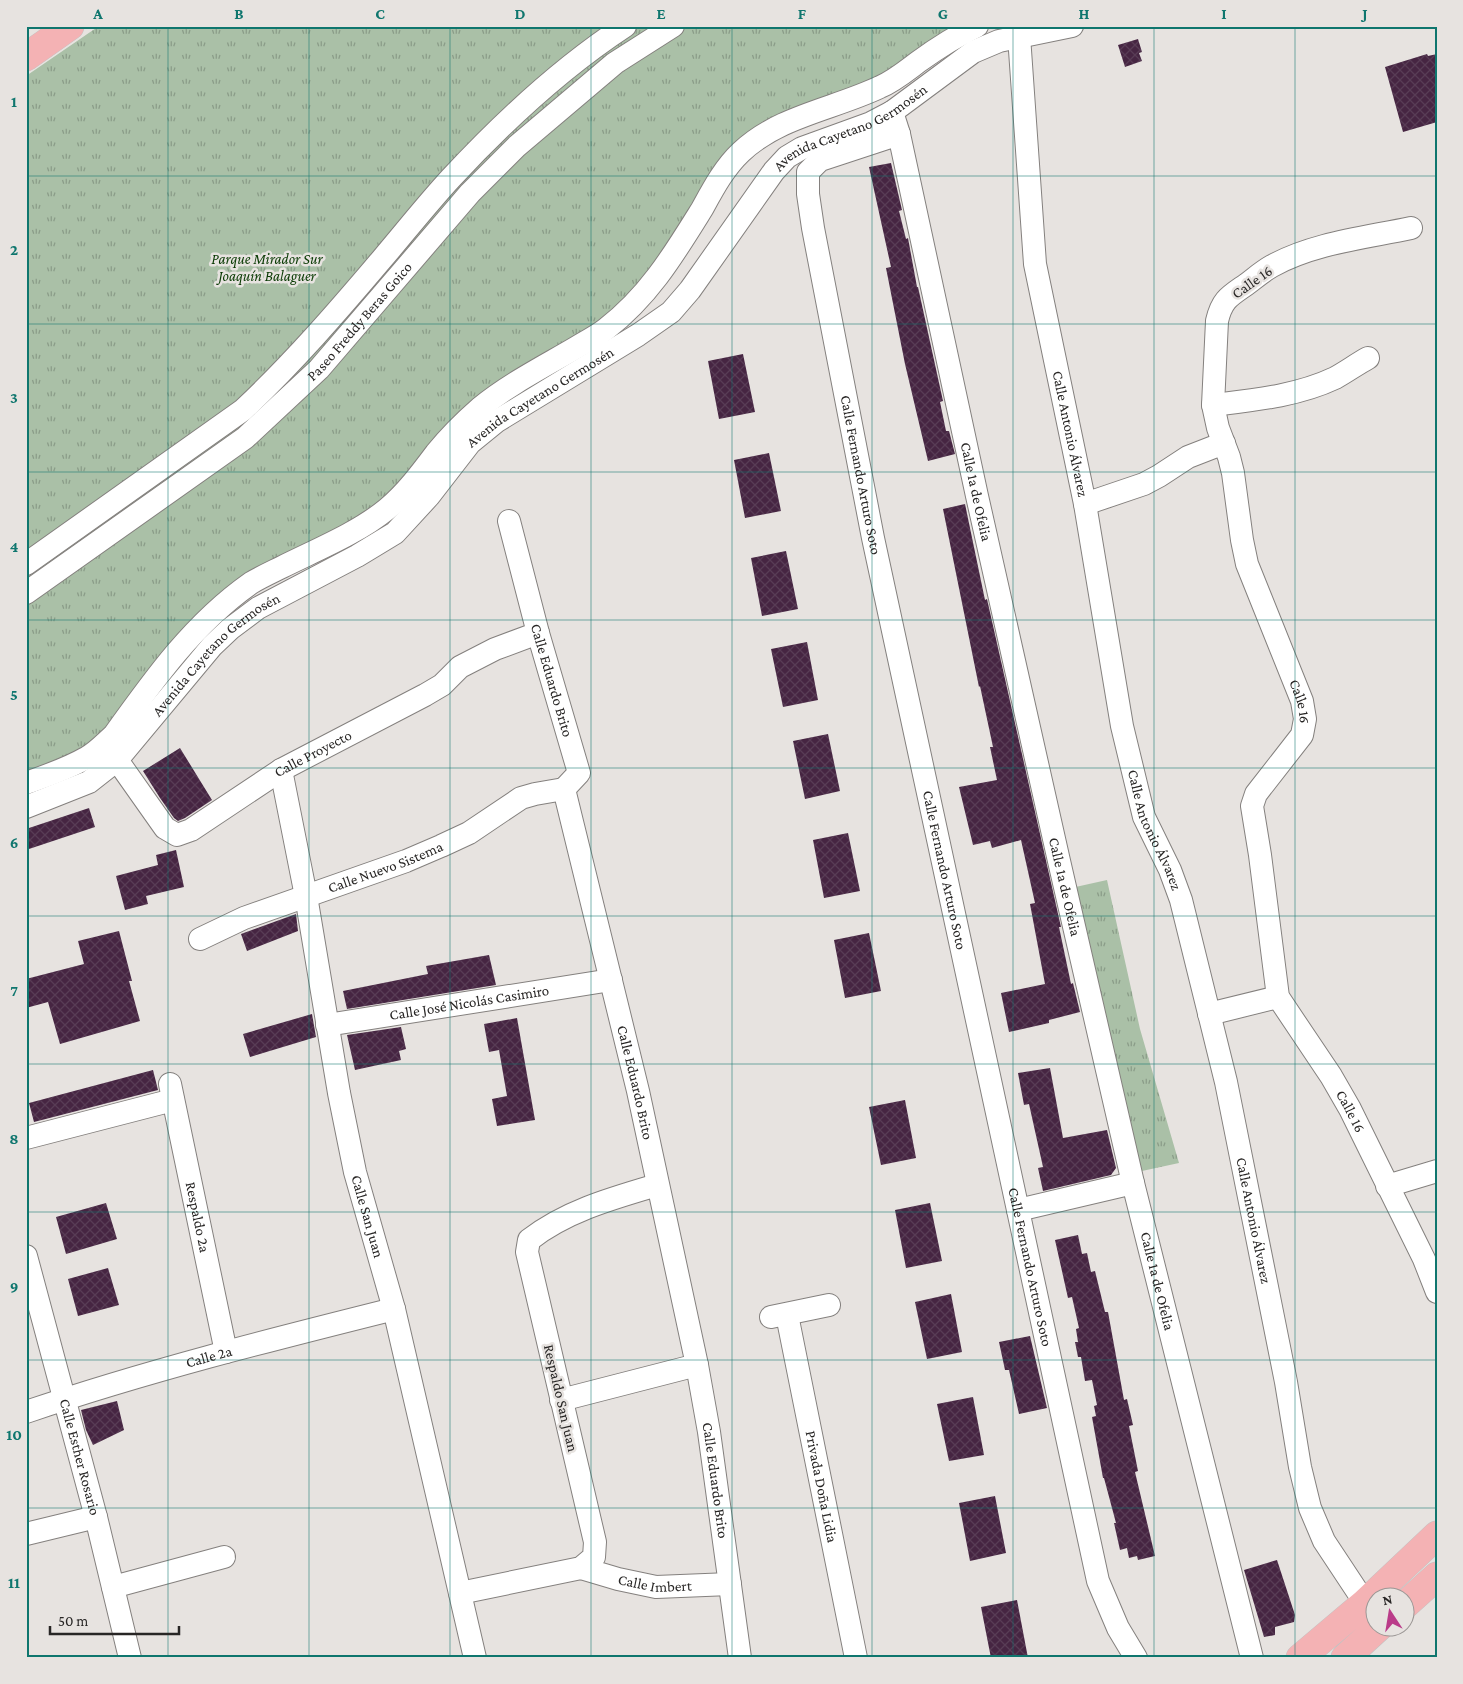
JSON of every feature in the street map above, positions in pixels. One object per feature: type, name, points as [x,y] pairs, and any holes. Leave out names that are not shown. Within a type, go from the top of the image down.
[{"type":"main road","points":[[26,57],[70,26]]},
{"type":"main road","points":[[1300,1658],[1365,1603],[1437,1535]]},
{"type":"main road","points":[[1416,1595],[1437,1576]]},
{"type":"main road","points":[[1345,1658],[1369,1636]]},
{"type":"street","name":"Paseo Freddy Beras Goico","points":[[26,564],[243,410],[319,332],[451,179],[509,119],[575,63],[625,26]]},
{"type":"street","name":"Paseo Freddy Beras Goico","points":[[26,593],[245,438],[319,369],[470,193],[517,146],[615,63],[672,26]]},
{"type":"street","name":"Avenida Cayetano Germosén","points":[[26,783],[57,772],[87,758],[114,735],[161,670],[191,636],[232,598],[253,582],[356,529],[386,510],[417,479],[456,431],[482,407],[505,390],[603,331],[631,308],[674,253],[725,171],[739,154],[753,142],[787,123],[893,81],[921,60],[976,26]]},
{"type":"street","name":"Avenida Cayetano Germosén","points":[[26,807],[89,782],[117,760],[212,646],[230,628],[258,608],[357,556],[395,533],[429,496],[470,443],[497,421],[638,335],[671,312],[701,276],[774,171],[787,158],[802,148],[871,123],[892,112],[973,52],[999,41],[1072,26]]},
{"type":"street","name":"Calle Antonio Álvarez","points":[[1019,36],[1035,264],[1085,504],[1122,726],[1144,817],[1170,870],[1181,900],[1226,1082],[1286,1382],[1300,1467],[1310,1508],[1324,1541],[1365,1603]]},
{"type":"street","name":"Calle 1a de Ofelia","points":[[892,112],[899,134],[981,515],[1133,1182],[1252,1658]]},
{"type":"street","name":"Calle Fernando Arturo Soto","points":[[899,134],[820,160],[808,172],[808,194],[813,228],[873,538],[1098,1581],[1118,1628],[1136,1658]]},
{"type":"street","name":"Calle 16","points":[[1411,228],[1318,247],[1293,256],[1270,267],[1227,298],[1220,307],[1216,321],[1213,406],[1218,428],[1233,473],[1247,564],[1302,701],[1305,719],[1302,735],[1256,794],[1252,806],[1278,997],[1332,1076],[1350,1109],[1424,1259],[1437,1292]]},
{"type":"street","points":[[1213,406],[1257,400],[1303,390],[1334,378],[1368,358]]},
{"type":"street","points":[[1085,504],[1144,484],[1160,476],[1188,457],[1224,442]]},
{"type":"street","name":"Calle Eduardo Brito","points":[[509,521],[538,633],[579,773],[564,789],[638,1091],[697,1365],[709,1432],[740,1658]]},
{"type":"street","name":"Calle Proyecto","points":[[117,760],[165,828],[177,835],[191,830],[281,770],[425,696],[442,684],[460,667],[495,649],[538,633]]},
{"type":"street","name":"Calle San Juan","points":[[281,770],[306,896],[327,1025],[355,1172],[394,1309],[475,1658]]},
{"type":"street","name":"Calle Nuevo Sistema","points":[[200,939],[244,918],[406,861],[442,846],[469,833],[521,798],[564,789]]},
{"type":"street","name":"Calle José Nicolás Casimiro","points":[[327,1025],[611,980]]},
{"type":"street","points":[[1209,1014],[1278,997]]},
{"type":"street","name":"Respaldo 2a","points":[[26,1138],[171,1092],[226,1352]]},
{"type":"street","points":[[1387,1186],[1437,1170]]},
{"type":"street","points":[[1018,1210],[1133,1182]]},
{"type":"street","name":"Respaldo San Juan","points":[[581,1568],[594,1557],[595,1542],[527,1252],[529,1240],[543,1229],[600,1203],[657,1185]]},
{"type":"street","name":"Calle Esther Rosario","points":[[26,1256],[96,1517],[130,1658]]},
{"type":"street","name":"Privada Doña Lidia","points":[[829,1305],[779,1316],[856,1658]]},
{"type":"street","name":"Calle 2a","points":[[26,1412],[226,1352],[394,1309]]},
{"type":"street","points":[[561,1400],[697,1365]]},
{"type":"street","points":[[26,1534],[96,1517]]},
{"type":"street","points":[[113,1588],[224,1557]]},
{"type":"street","points":[[460,1593],[581,1568]]},
{"type":"street","name":"Calle Imbert","points":[[581,1568],[618,1580],[656,1586],[730,1584]]},
{"type":"green space","name":"Parque Mirador Sur Joaquín Balaguer","points":[[99,26],[959,26],[897,71],[763,126],[619,309],[430,447],[376,507],[282,558],[83,751],[26,774],[26,76]]},
{"type":"green space","points":[[1107,880],[1140,1029],[1179,1163],[1142,1171],[1071,888]]},
{"type":"building","points":[[1138,39],[1142,52],[1139,53],[1142,61],[1125,67],[1118,45]]},
{"type":"building","points":[[1427,54],[1428,56],[1437,54],[1437,122],[1403,132],[1385,67]]},
{"type":"building","points":[[891,163],[902,210],[899,211],[906,239],[908,238],[943,401],[940,402],[946,431],[949,431],[955,454],[928,461],[905,364],[886,268],[891,267],[869,167]]},
{"type":"building","points":[[743,354],[755,412],[719,419],[708,361]]},
{"type":"building","points":[[769,453],[781,511],[745,518],[734,460]]},
{"type":"building","points":[[965,504],[985,600],[987,599],[1061,927],[1059,927],[1071,984],[1073,983],[1080,1012],[1049,1020],[1049,1023],[1009,1032],[1001,993],[1045,984],[1030,904],[1035,903],[1021,840],[992,848],[990,841],[973,845],[959,787],[997,780],[990,747],[993,747],[943,509]]},
{"type":"building","points":[[786,551],[798,609],[762,616],[751,558]]},
{"type":"building","points":[[807,642],[818,700],[783,707],[771,649]]},
{"type":"building","points":[[828,734],[840,791],[805,799],[793,741]]},
{"type":"building","points":[[180,748],[212,800],[178,821],[160,798],[143,771]]},
{"type":"building","points":[[89,808],[95,827],[26,850],[26,829]]},
{"type":"building","points":[[848,833],[860,891],[824,898],[813,840]]},
{"type":"building","points":[[176,850],[184,887],[146,896],[148,904],[125,910],[116,876],[158,865],[156,855]]},
{"type":"building","points":[[296,914],[298,931],[247,951],[241,934]]},
{"type":"building","points":[[119,931],[132,981],[129,981],[140,1021],[60,1044],[48,1002],[26,1008],[26,979],[84,964],[78,941]]},
{"type":"building","points":[[869,933],[881,991],[845,998],[834,940]]},
{"type":"building","points":[[489,955],[496,985],[347,1009],[343,991],[428,974],[426,966]]},
{"type":"building","points":[[312,1014],[316,1037],[250,1057],[243,1034]]},
{"type":"building","points":[[517,1018],[535,1120],[497,1126],[492,1099],[507,1096],[499,1050],[489,1052],[484,1024]]},
{"type":"building","points":[[401,1027],[406,1049],[399,1051],[401,1060],[355,1070],[347,1035]]},
{"type":"building","points":[[1050,1068],[1063,1138],[1107,1130],[1116,1168],[1111,1175],[1043,1191],[1038,1168],[1043,1167],[1029,1104],[1024,1105],[1018,1073]]},
{"type":"building","points":[[153,1070],[158,1090],[34,1122],[29,1103]]},
{"type":"building","points":[[905,1100],[916,1158],[881,1165],[869,1107]]},
{"type":"building","points":[[106,1203],[117,1239],[66,1254],[56,1217]]},
{"type":"building","points":[[930,1203],[942,1261],[906,1268],[895,1210]]},
{"type":"building","points":[[1078,1235],[1082,1254],[1087,1253],[1091,1272],[1095,1271],[1105,1312],[1108,1312],[1124,1400],[1127,1399],[1133,1425],[1129,1426],[1138,1471],[1135,1472],[1155,1556],[1138,1560],[1137,1556],[1129,1558],[1127,1548],[1120,1550],[1114,1523],[1116,1523],[1103,1478],[1092,1417],[1096,1416],[1094,1406],[1097,1405],[1092,1380],[1085,1381],[1081,1357],[1078,1357],[1075,1342],[1078,1342],[1076,1329],[1079,1328],[1072,1297],[1068,1298],[1055,1240]]},
{"type":"building","points":[[108,1268],[119,1305],[78,1316],[68,1279]]},
{"type":"building","points":[[951,1294],[962,1352],[927,1359],[915,1302]]},
{"type":"building","points":[[1030,1336],[1047,1408],[1019,1414],[1009,1370],[1005,1370],[999,1342]]},
{"type":"building","points":[[973,1397],[984,1455],[949,1461],[937,1404]]},
{"type":"building","points":[[117,1401],[124,1430],[93,1445],[86,1430],[81,1410]]},
{"type":"building","points":[[995,1496],[1006,1553],[970,1561],[959,1503]]},
{"type":"building","points":[[1277,1560],[1295,1615],[1294,1622],[1275,1627],[1275,1635],[1264,1637],[1244,1570]]},
{"type":"building","points":[[1017,1600],[1028,1658],[991,1658],[981,1607]]}]
